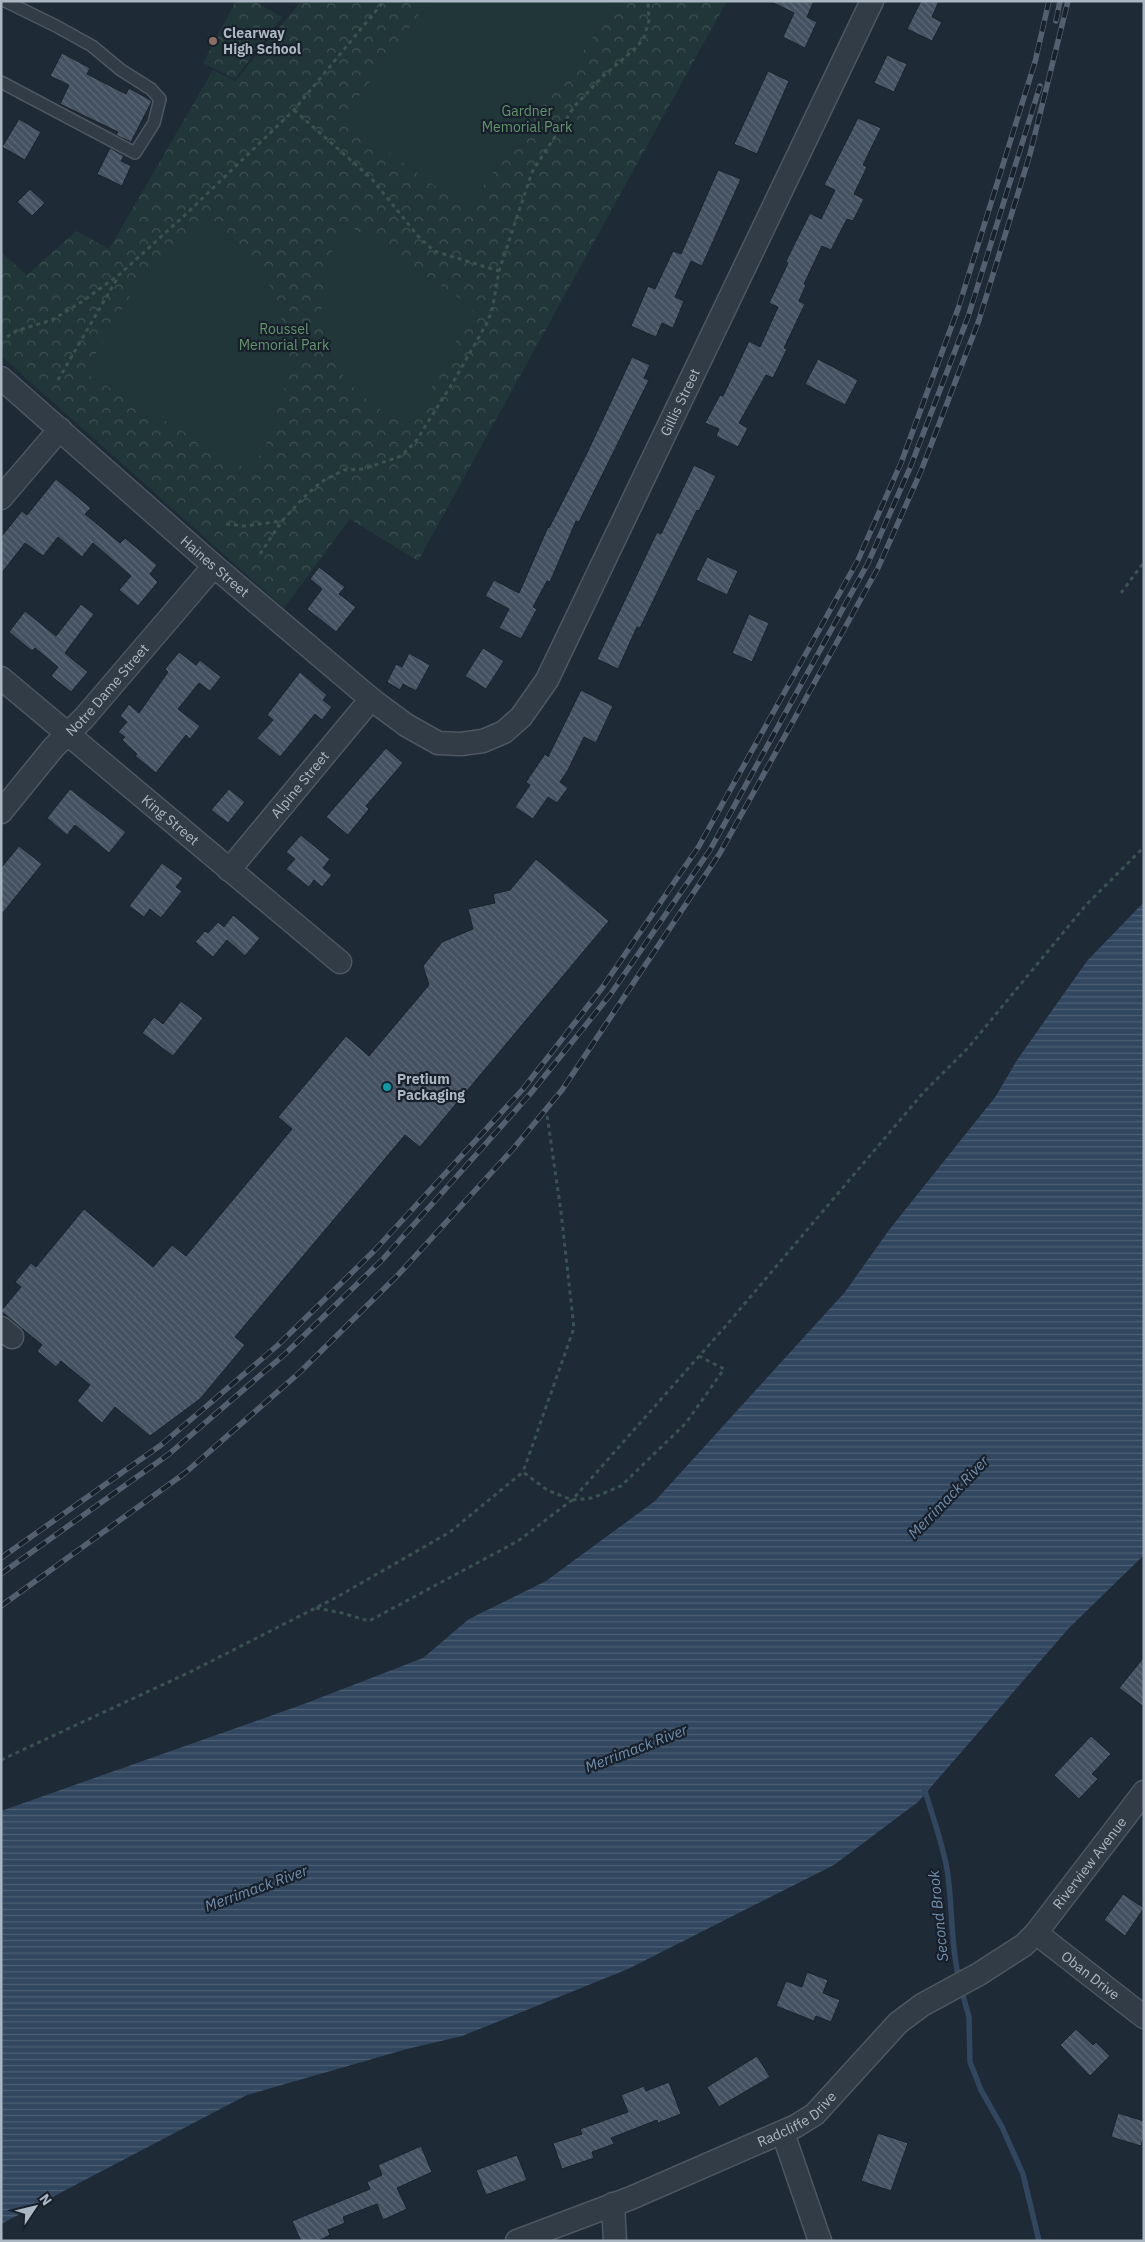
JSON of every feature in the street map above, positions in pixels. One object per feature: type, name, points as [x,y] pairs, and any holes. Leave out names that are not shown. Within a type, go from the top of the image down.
[{"type":"street","name":"Gillis Street","points":[[438,743],[461,744],[483,741],[504,732],[521,717],[547,680],[872,1]]},
{"type":"street","name":"Haines Street","points":[[1,378],[214,566],[370,699],[406,725],[438,743]]},
{"type":"street","points":[[1,498],[60,429]]},
{"type":"street","name":"Notre Dame Street","points":[[1,812],[54,747],[84,718],[214,566]]},
{"type":"street","name":"King Street","points":[[1,678],[340,962]]},
{"type":"street","name":"Alpine Street","points":[[230,870],[370,699]]},
{"type":"street","name":"Riverview Avenue","points":[[1036,1934],[1144,1792]]},
{"type":"street","name":"Radcliffe Drive","points":[[517,2241],[613,2204],[783,2132],[815,2114],[898,2023],[922,2005],[979,1974],[1036,1934]]},
{"type":"street","name":"Oban Drive","points":[[1036,1934],[1144,2018]]},
{"type":"street","points":[[783,2132],[820,2241]]},
{"type":"street","points":[[613,2204],[615,2241]]},
{"type":"lane","points":[[1,82],[134,153],[154,123],[160,99],[151,89],[121,70],[92,46],[5,1]]},
{"type":"path","points":[[7,338],[16,332],[52,320],[83,301],[120,274],[185,215],[294,110],[384,1]]},
{"type":"path","points":[[260,554],[282,521],[302,498],[321,482],[344,470],[364,469],[401,456],[416,441],[487,323],[492,311],[499,271],[532,172],[574,107],[601,78],[637,47],[644,37],[649,21],[648,1]]},
{"type":"path","points":[[294,110],[371,178],[418,236],[434,251],[499,271]]},
{"type":"path","points":[[58,380],[120,274]]},
{"type":"path","points":[[226,524],[244,526],[282,521]]},
{"type":"path","points":[[1121,593],[1144,562]]},
{"type":"path","points":[[316,1608],[369,1621],[518,1541],[572,1500],[699,1356],[917,1100],[968,1048],[1086,905],[1144,846]]},
{"type":"path","points":[[1,1760],[190,1672],[316,1608],[450,1532],[523,1472],[574,1328],[561,1212],[546,1108]]},
{"type":"path","points":[[523,1472],[547,1490],[572,1500],[592,1498],[621,1486],[686,1423],[724,1369],[699,1356]]},
{"type":"green space","points":[[236,1],[254,1],[282,17],[235,79],[203,63]]},
{"type":"green space","name":"Roussel Memorial Park","points":[[301,1],[727,1],[418,561],[350,519],[284,608],[1,356],[1,256],[3,254],[27,275],[76,231],[109,249],[213,70],[235,81]]},
{"type":"green space","name":"Gardner Memorial Park","points":[[429,1],[620,1],[466,209],[343,118]]},
{"type":"green space","points":[[205,214],[254,259],[274,293],[285,332],[287,381],[266,445],[250,471],[85,373],[133,291]]},
{"type":"green space","points":[[347,224],[474,308],[410,427],[381,410],[354,388],[334,361],[327,346],[321,323],[324,281],[328,261],[336,242]]},
{"type":"water","name":"Merrimack River","points":[[1144,902],[1144,1555],[1069,1628],[918,1802],[834,1865],[628,1969],[462,2036],[407,2049],[247,2095],[1,2224],[1,1811],[304,1704],[423,1658],[469,1619],[546,1581],[655,1501],[845,1292],[889,1230],[996,1096],[1017,1060],[1087,961]]},
{"type":"building","points":[[770,1],[814,1],[807,17],[817,22],[805,48],[783,37],[794,13]]},
{"type":"building","points":[[921,1],[939,1],[932,17],[942,22],[932,41],[907,29]]},
{"type":"building","points":[[62,53],[90,68],[87,74],[126,94],[129,88],[152,101],[131,142],[116,135],[118,132],[60,104],[69,85],[50,76]]},
{"type":"building","points":[[887,55],[907,64],[894,92],[874,83]]},
{"type":"building","points":[[768,71],[789,81],[757,154],[734,144]]},
{"type":"building","points":[[858,118],[881,128],[863,165],[867,167],[854,194],[864,199],[853,221],[847,219],[831,250],[822,246],[804,284],[806,285],[799,301],[805,304],[784,348],[787,349],[773,378],[766,375],[739,423],[748,428],[738,447],[716,436],[719,429],[705,423],[720,395],[723,396],[749,341],[760,347],[778,307],[769,303],[788,263],[786,261],[810,213],[821,219],[835,190],[824,185]]},
{"type":"building","points":[[19,119],[41,132],[25,160],[2,147]]},
{"type":"building","points":[[110,148],[124,156],[121,161],[131,166],[122,186],[97,174]]},
{"type":"building","points":[[718,170],[741,179],[702,266],[691,261],[675,297],[684,301],[673,328],[662,323],[656,337],[631,326],[648,286],[655,289],[673,251],[681,254]]},
{"type":"building","points":[[30,189],[45,203],[32,216],[17,202]]},
{"type":"building","points":[[632,357],[650,365],[644,378],[649,380],[579,522],[576,521],[550,582],[547,581],[533,607],[537,609],[521,639],[499,628],[509,609],[485,596],[494,580],[519,593],[548,527],[586,455]]},
{"type":"building","points":[[818,359],[858,380],[845,405],[805,384]]},
{"type":"building","points":[[694,465],[716,476],[699,511],[697,510],[640,628],[637,627],[618,669],[597,659],[657,532],[661,534]]},
{"type":"building","points":[[56,479],[91,508],[85,514],[120,543],[125,538],[157,565],[150,574],[158,582],[138,606],[119,590],[131,576],[93,543],[82,557],[58,537],[43,556],[25,543],[1,574],[1,537],[22,511],[27,515]]},
{"type":"building","points":[[707,557],[738,571],[727,595],[696,580]]},
{"type":"building","points":[[319,567],[345,587],[339,594],[356,607],[336,632],[307,609],[322,589],[310,579]]},
{"type":"building","points":[[81,604],[94,614],[65,653],[88,672],[71,692],[51,676],[58,667],[35,648],[32,651],[9,632],[25,611],[56,636]]},
{"type":"building","points":[[749,614],[769,623],[752,662],[732,653]]},
{"type":"building","points":[[483,648],[504,661],[486,689],[465,676]]},
{"type":"building","points":[[179,652],[196,665],[200,660],[221,677],[210,691],[199,683],[178,709],[200,726],[190,739],[186,735],[156,773],[135,756],[137,754],[122,740],[125,737],[118,732],[127,722],[120,716],[129,704],[139,713],[168,672],[165,669]]},
{"type":"building","points":[[409,653],[430,665],[416,691],[403,684],[400,690],[387,682],[396,664],[402,667]]},
{"type":"building","points":[[300,672],[327,695],[323,700],[332,707],[322,720],[315,714],[280,757],[257,738],[273,720],[267,715]]},
{"type":"building","points":[[581,690],[613,706],[596,743],[584,737],[560,782],[568,788],[557,803],[548,797],[533,819],[515,807],[530,785],[526,782],[545,754],[548,757]]},
{"type":"building","points":[[386,748],[403,763],[366,806],[369,809],[348,835],[326,817]]},
{"type":"building","points":[[70,789],[126,832],[109,853],[75,825],[67,835],[47,818]]},
{"type":"building","points":[[229,789],[245,802],[228,823],[211,810]]},
{"type":"building","points":[[301,835],[330,859],[323,868],[332,875],[322,887],[314,880],[309,887],[286,869],[295,859],[286,852]]},
{"type":"building","points":[[19,846],[42,864],[1,915],[1,868]]},
{"type":"building","name":"Pretium Packaging","points":[[536,859],[609,921],[420,1147],[405,1135],[235,1337],[245,1345],[200,1399],[150,1436],[115,1407],[102,1423],[77,1401],[90,1385],[61,1361],[56,1367],[37,1351],[42,1345],[1,1311],[21,1287],[15,1282],[31,1263],[36,1267],[84,1209],[153,1267],[172,1245],[186,1256],[292,1129],[278,1117],[346,1036],[369,1056],[429,985],[423,966],[442,942],[473,929],[468,909],[495,903],[493,894],[510,890]]},
{"type":"building","points":[[162,863],[183,878],[176,887],[182,891],[161,918],[150,909],[144,917],[129,906]]},
{"type":"building","points":[[233,915],[260,938],[245,956],[227,940],[213,957],[195,942],[205,931],[208,933],[218,922],[224,927]]},
{"type":"building","points":[[181,1001],[203,1018],[173,1056],[142,1033],[154,1017],[163,1024]]},
{"type":"building","points":[[1144,1657],[1144,1707],[1119,1688]]},
{"type":"building","points":[[1091,1736],[1111,1754],[1092,1774],[1098,1779],[1079,1799],[1054,1775]]},
{"type":"building","points":[[1123,1894],[1144,1908],[1125,1936],[1104,1920]]},
{"type":"building","points":[[807,1972],[828,1980],[823,1993],[840,2000],[831,2022],[816,2016],[814,2021],[776,2006],[786,1981],[802,1987]]},
{"type":"building","points":[[1076,2029],[1093,2045],[1096,2042],[1110,2056],[1090,2076],[1060,2045]]},
{"type":"building","points":[[757,2056],[770,2077],[719,2107],[707,2087]]},
{"type":"building","points":[[669,2082],[681,2114],[658,2123],[657,2120],[611,2138],[614,2144],[592,2152],[594,2158],[562,2169],[553,2143],[582,2134],[580,2129],[628,2112],[621,2095],[644,2086],[646,2091]]},
{"type":"building","points":[[1118,2113],[1144,2121],[1144,2136],[1141,2146],[1111,2137]]},
{"type":"building","points":[[878,2133],[908,2143],[891,2191],[861,2181]]},
{"type":"building","points":[[421,2146],[432,2172],[397,2188],[407,2209],[383,2220],[377,2204],[343,2217],[345,2223],[328,2230],[330,2235],[318,2241],[301,2241],[292,2221],[370,2189],[367,2182],[382,2175],[378,2165]]},
{"type":"building","points":[[517,2155],[527,2180],[486,2195],[476,2170]]},
{"type":"waterway","name":"Second Brook","points":[[924,1788],[940,1838],[947,1869],[954,1952],[959,1979]]},
{"type":"waterway","name":"Second Brook","points":[[961,1988],[969,2017],[970,2062],[981,2090],[1002,2127],[1023,2174],[1039,2241]]},
{"type":"railway","points":[[1,1558],[161,1445],[278,1345],[374,1251],[523,1089],[602,988],[699,846],[858,560],[901,463],[958,309],[1035,62],[1049,1]]},
{"type":"railway","points":[[1056,21],[1060,1]]},
{"type":"railway","points":[[1,1606],[185,1473],[299,1373],[398,1275],[513,1149],[562,1090],[720,853],[878,568],[921,471],[979,320],[1030,154],[1068,1]]},
{"type":"railway","points":[[1,1574],[169,1454],[285,1354],[383,1259],[531,1093],[610,995],[710,850],[868,563],[910,468],[968,317],[1040,86]]},
{"type":"place","name":"Clearway High School","points":[[213,41]]},
{"type":"place","name":"Pretium Packaging","points":[[387,1087]]}]
